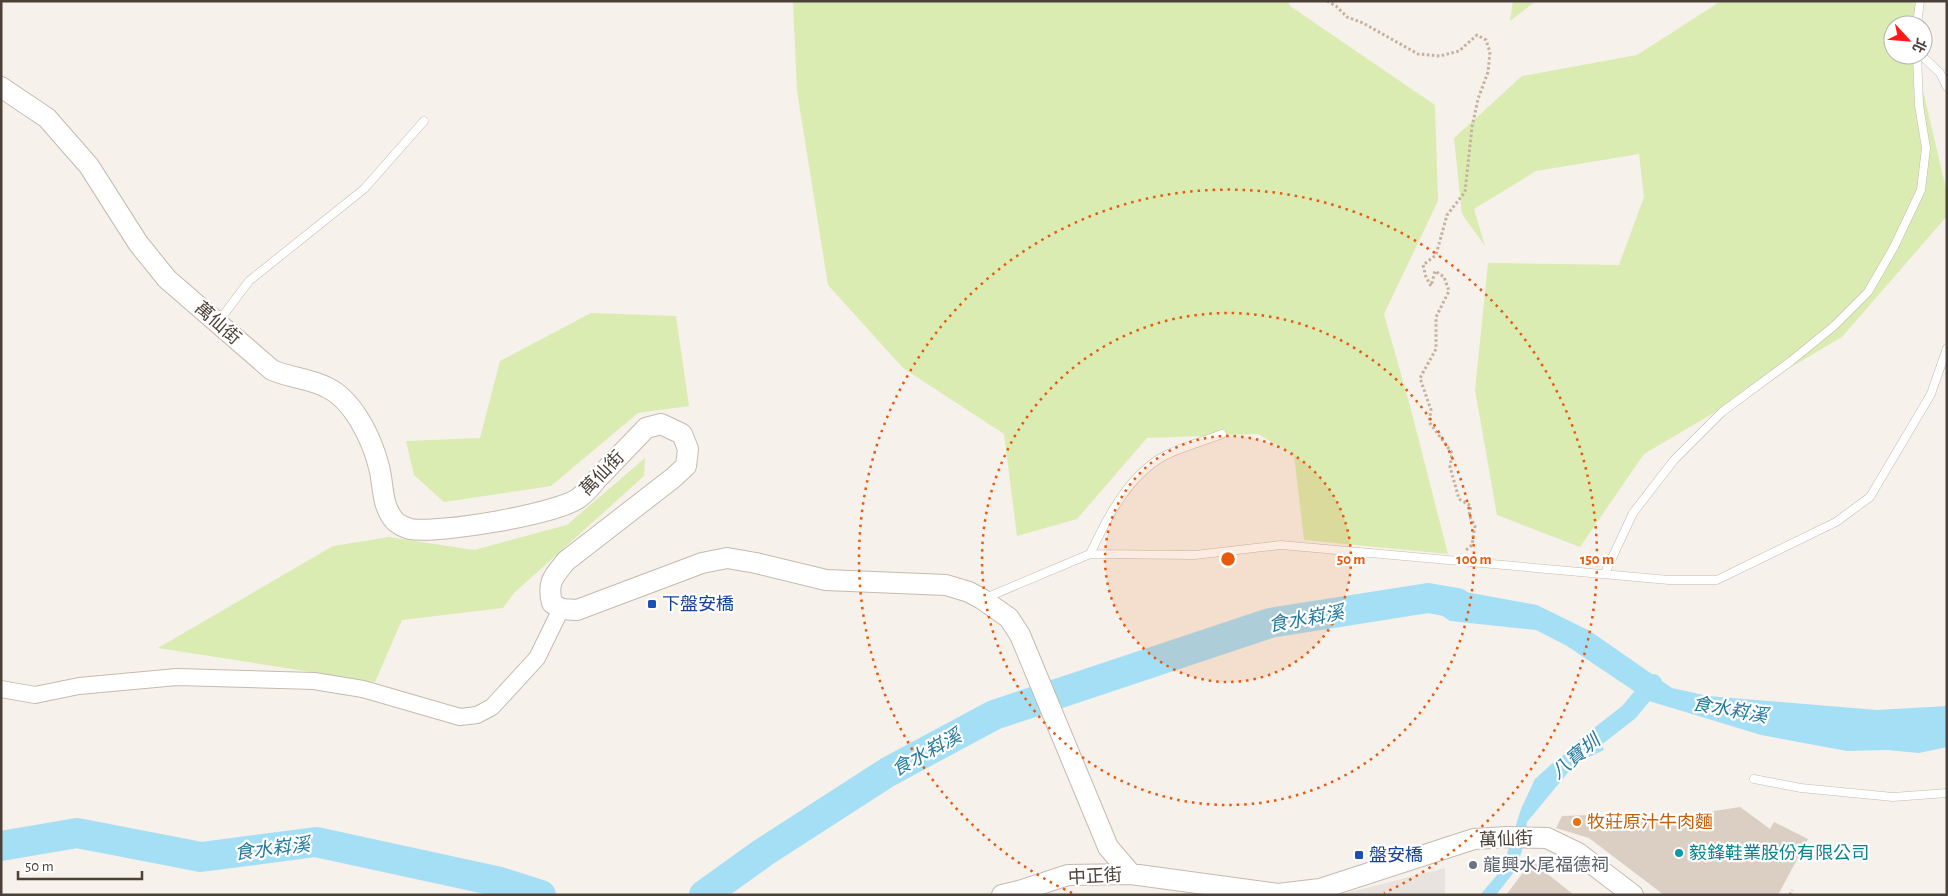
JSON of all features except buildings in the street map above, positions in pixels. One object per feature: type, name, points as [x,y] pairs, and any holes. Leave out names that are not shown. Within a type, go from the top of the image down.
[{"type":"street","name":"萬仙街","points":[[1,87],[47,118],[89,166],[138,243],[167,279],[272,370],[287,377],[326,387],[339,395],[365,429],[379,467],[385,507],[395,522],[410,529],[440,530],[539,514],[562,507],[579,498],[646,428],[661,424],[682,434],[688,449],[686,466],[566,560],[554,575],[549,590],[552,603],[561,609]]},
{"type":"street","points":[[1,689],[35,695],[79,686],[177,676],[314,681],[363,688],[460,717],[477,714],[492,707],[537,658],[561,609],[576,610],[702,564],[727,558],[826,580],[946,585],[969,592],[982,599],[1009,618],[1020,635],[1108,847],[1131,874]]},
{"type":"street","name":"萬仙街","points":[[1131,874],[1278,894],[1320,888],[1474,839],[1508,837],[1546,838],[1578,853],[1634,895]]},
{"type":"street","name":"中正街","points":[[1002,895],[1068,875],[1131,874]]},
{"type":"lane","points":[[1918,15],[1920,1]]},
{"type":"lane","points":[[1605,573],[1633,513],[1674,460],[1722,412],[1827,332],[1868,292],[1894,247],[1921,190],[1926,148],[1919,105],[1917,65]]},
{"type":"lane","points":[[1932,65],[1940,73],[1947,87]]},
{"type":"lane","points":[[217,323],[249,281],[364,189],[424,121]]},
{"type":"lane","points":[[982,599],[1090,554],[1195,555],[1280,545],[1669,580],[1717,580],[1836,522],[1870,498],[1931,394],[1947,348]]},
{"type":"lane","points":[[1090,554],[1114,506],[1146,468],[1164,456],[1222,434]]},
{"type":"lane","points":[[1754,779],[1801,788],[1893,797],[1947,793]]},
{"type":"path","points":[[1326,1],[1336,6],[1347,17],[1363,23],[1418,54],[1440,56],[1459,51],[1477,35],[1486,40],[1490,52],[1488,72],[1478,99],[1472,127],[1465,192],[1447,215],[1436,255],[1423,265],[1431,286],[1435,270],[1444,277],[1449,291],[1436,317],[1436,349],[1420,378],[1431,410],[1429,422],[1452,452],[1450,467],[1459,499],[1471,506],[1470,515],[1474,526],[1472,545],[1453,560]]},
{"type":"path","points":[[1790,895],[1792,890]]},
{"type":"shaded area","points":[[1445,868],[1445,895],[1338,895]]},
{"type":"green space","points":[[793,1],[1288,1],[1290,6],[1435,105],[1438,201],[1384,314],[1448,554],[1304,540],[1294,455],[1258,434],[1147,438],[1077,519],[1017,536],[1004,434],[903,368],[828,285],[797,91]]},
{"type":"green space","points":[[1513,1],[1536,1],[1510,21]]},
{"type":"green space","points":[[1721,1],[1918,1],[1918,15],[1883,15],[1883,65],[1918,65],[1947,193],[1947,216],[1842,337],[1644,454],[1580,547],[1497,515],[1475,390],[1488,263],[1619,265],[1644,197],[1639,154],[1536,171],[1474,209],[1485,246],[1462,214],[1454,138],[1522,76],[1637,55]]},
{"type":"green space","points":[[591,313],[676,316],[689,406],[638,413],[551,486],[444,502],[414,475],[406,441],[480,438],[500,361]]},
{"type":"green space","points":[[645,458],[644,476],[514,593],[503,608],[402,620],[375,682],[158,648],[333,546],[389,537],[474,550],[567,525]]},
{"type":"water","points":[[1423,591],[1460,591],[1537,605],[1590,631],[1672,688],[1708,696],[1877,710],[1947,706],[1947,747],[1919,753],[1887,750],[1847,751],[1761,735],[1649,701],[1567,646],[1536,630],[1450,621],[1418,600]]},
{"type":"water","name":"八寶圳","points":[[1596,731],[1604,750],[1576,763],[1527,822],[1522,851],[1514,872],[1496,895],[1480,895],[1497,875],[1507,854],[1521,809],[1535,779],[1557,759],[1580,745]]},
{"type":"waterway","name":"食水嵙溪","points":[[704,895],[764,852],[888,772],[994,715],[1270,623],[1428,598],[1457,603]]},
{"type":"waterway","name":"八寶圳","points":[[1579,751],[1629,712],[1653,683]]},
{"type":"waterway","name":"食水嵙溪","points":[[1,846],[77,833],[201,857],[316,842],[500,882],[541,895]]},
{"type":"place","name":"下盤安橋","points":[[652,604]]},
{"type":"place","name":"牧莊原汁牛肉麵","points":[[1577,822]]},
{"type":"place","name":"毅鋒鞋業股份有限公司","points":[[1679,853]]},
{"type":"place","name":"盤安橋","points":[[1359,855]]},
{"type":"place","name":"龍興水尾福德祠","points":[[1473,865]]}]
